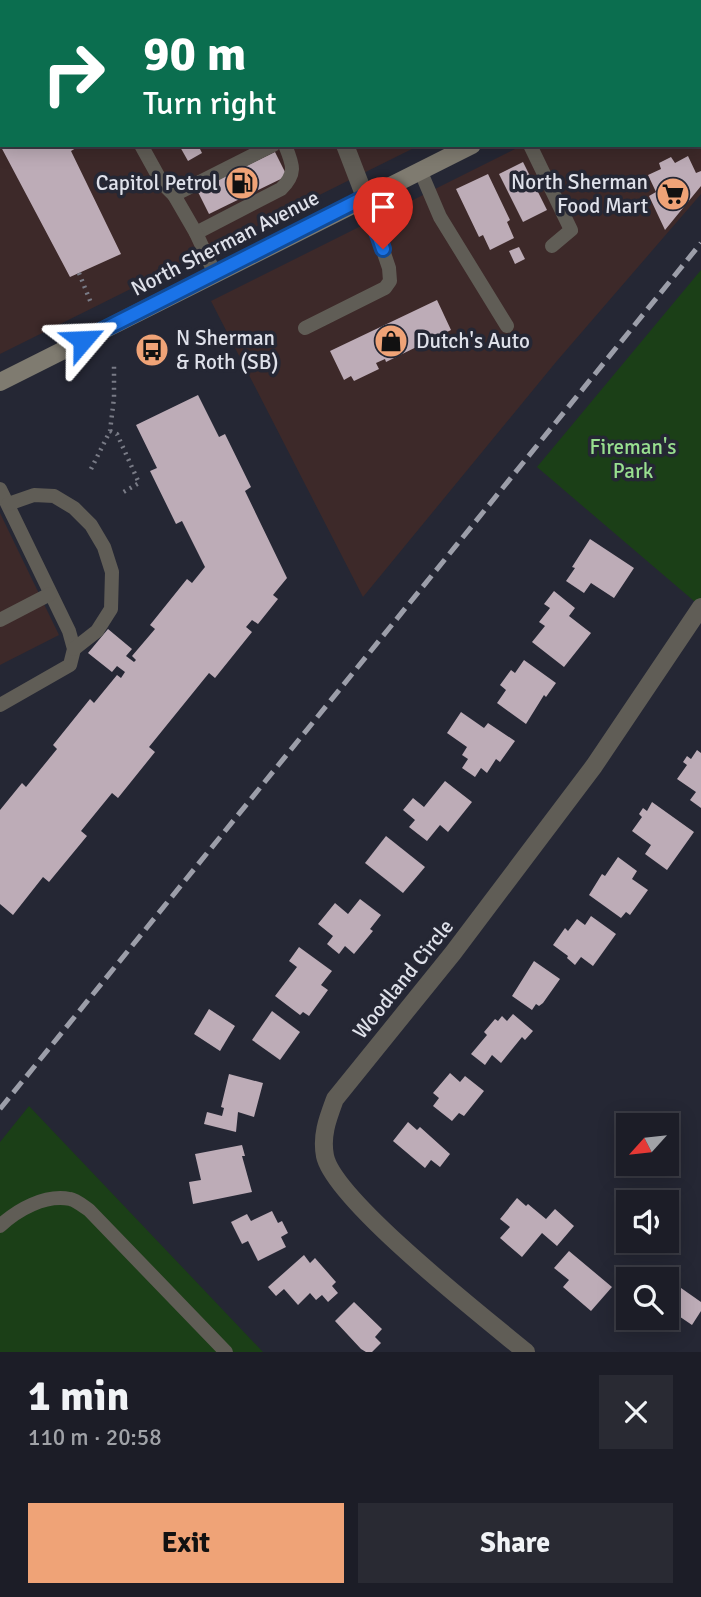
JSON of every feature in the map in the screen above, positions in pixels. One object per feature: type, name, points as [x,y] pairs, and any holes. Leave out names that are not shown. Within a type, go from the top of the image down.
[{"type":"street","points":[[351,147],[365,197]]},
{"type":"street","name":"North Sherman Avenue","points":[[0,382],[468,147]]},
{"type":"street","name":"Woodland Circle","points":[[526,1352],[428,1270],[345,1190],[326,1158],[326,1124],[335,1099],[453,953],[594,766],[701,607]]},
{"type":"lane","points":[[142,147],[162,183],[174,195],[215,274]]},
{"type":"lane","points":[[174,195],[251,160],[270,147]]},
{"type":"lane","points":[[195,233],[236,206],[266,192],[281,189],[291,179],[293,165],[286,147]]},
{"type":"lane","points":[[531,147],[571,230],[552,246]]},
{"type":"lane","points":[[420,170],[440,216],[507,326]]},
{"type":"lane","points":[[304,328],[385,288],[390,281],[389,268],[365,197]]},
{"type":"lane","points":[[0,489],[69,631],[74,649],[70,665],[0,705]]},
{"type":"lane","points":[[8,504],[34,495],[54,496],[74,508],[91,525],[104,547],[112,572],[111,609],[97,631],[74,649]]},
{"type":"lane","points":[[0,620],[50,594]]},
{"type":"lane","points":[[0,1226],[28,1207],[47,1200],[71,1199],[89,1210],[226,1352]]},
{"type":"path","points":[[79,273],[91,303]]},
{"type":"path","points":[[90,469],[110,431],[114,362]]},
{"type":"path","points":[[110,431],[117,434],[139,482],[120,494]]},
{"type":"shaded area","points":[[0,147],[416,147],[0,354]]},
{"type":"shaded area","points":[[519,147],[701,147],[701,194],[556,362],[363,597],[211,301]]},
{"type":"shaded area","points":[[0,513],[59,635],[0,665]]},
{"type":"green space","name":"Fireman's Park","points":[[701,270],[701,607],[537,467]]},
{"type":"green space","points":[[29,1106],[263,1352],[0,1352],[0,1142]]},
{"type":"building","points":[[1,147],[78,147],[71,151],[121,254],[70,277]]},
{"type":"building","points":[[180,147],[199,147],[202,153],[188,161]]},
{"type":"building","name":"Capitol Petrol","points":[[275,152],[287,176],[209,214],[197,190]]},
{"type":"building","name":"North Sherman Food Mart","points":[[688,156],[696,173],[701,171],[701,186],[665,230],[649,196],[656,192],[648,175],[661,169],[659,163],[671,157],[675,163]]},
{"type":"building","points":[[523,162],[547,210],[523,222],[499,174]]},
{"type":"building","points":[[488,174],[510,220],[507,222],[514,238],[490,250],[483,235],[479,237],[456,189]]},
{"type":"building","points":[[519,247],[525,259],[515,264],[509,251]]},
{"type":"building","name":"Dutch's Auto","points":[[437,300],[451,330],[386,362],[385,359],[376,363],[379,369],[354,381],[351,376],[344,380],[330,351]]},
{"type":"building","points":[[198,395],[219,437],[225,434],[251,487],[245,491],[287,578],[273,595],[278,599],[258,624],[252,620],[246,627],[252,632],[215,678],[209,673],[149,747],[155,752],[118,798],[112,793],[81,831],[87,836],[49,882],[43,877],[13,915],[0,904],[0,810],[22,783],[26,787],[57,749],[53,745],[90,699],[94,703],[117,675],[121,678],[125,672],[117,666],[112,672],[88,653],[108,629],[132,649],[126,656],[134,662],[136,660],[132,656],[155,629],[150,625],[187,579],[192,583],[205,567],[182,521],[176,524],[150,471],[157,468],[136,425]]},
{"type":"building","points":[[590,539],[634,568],[614,598],[591,583],[584,593],[566,581]]},
{"type":"building","points":[[554,591],[575,608],[569,616],[591,633],[564,667],[532,642],[545,626],[539,622],[550,608],[544,604]]},
{"type":"building","points":[[524,660],[556,683],[546,697],[544,695],[526,724],[497,703],[506,690],[500,685],[511,670],[515,673]]},
{"type":"building","points":[[461,712],[484,728],[488,723],[515,741],[500,762],[496,759],[487,773],[481,768],[475,777],[462,768],[468,759],[462,755],[467,747],[447,733]]},
{"type":"building","points":[[697,750],[701,753],[701,808],[690,800],[696,792],[677,779],[687,765],[683,762],[687,756],[691,759]]},
{"type":"building","points":[[445,781],[472,802],[448,832],[440,825],[427,841],[409,827],[415,820],[403,810],[413,798],[424,807]]},
{"type":"building","points":[[652,802],[694,832],[667,870],[645,854],[651,845],[632,831],[642,817],[639,814],[643,808],[647,811]]},
{"type":"building","points":[[386,836],[425,867],[403,893],[365,863]]},
{"type":"building","points":[[618,857],[637,871],[632,879],[648,890],[630,915],[626,912],[621,918],[589,895],[602,874],[605,876]]},
{"type":"building","points":[[360,899],[381,915],[370,929],[373,931],[354,954],[345,946],[339,954],[327,944],[333,936],[318,924],[335,903],[348,914]]},
{"type":"building","points":[[591,916],[616,934],[593,966],[581,957],[575,965],[553,945],[565,928],[568,931],[577,919],[585,925]]},
{"type":"building","points":[[299,947],[332,971],[321,985],[328,990],[309,1016],[303,1012],[300,1015],[275,996],[297,967],[289,961]]},
{"type":"building","points":[[534,961],[560,979],[543,1003],[539,1006],[536,1004],[532,1010],[512,996]]},
{"type":"building","points":[[209,1009],[235,1026],[220,1051],[194,1034]]},
{"type":"building","points":[[272,1011],[300,1032],[280,1060],[252,1040]]},
{"type":"building","points":[[513,1014],[533,1031],[525,1040],[522,1037],[501,1063],[492,1055],[485,1065],[471,1054],[487,1035],[484,1032],[495,1019],[498,1021],[502,1016],[507,1021]]},
{"type":"building","points":[[450,1073],[460,1082],[465,1076],[484,1091],[464,1116],[459,1113],[452,1121],[433,1106],[439,1098],[433,1093]]},
{"type":"building","points":[[229,1074],[263,1083],[254,1117],[238,1112],[236,1132],[204,1124],[207,1112],[222,1116],[224,1108],[221,1107]]},
{"type":"building","points":[[408,1122],[417,1130],[420,1127],[450,1154],[440,1167],[431,1160],[425,1168],[393,1141]]},
{"type":"building","points":[[242,1145],[245,1156],[242,1156],[252,1192],[193,1204],[189,1182],[201,1180],[195,1154]]},
{"type":"building","points":[[517,1198],[546,1219],[555,1209],[574,1226],[557,1246],[542,1233],[522,1257],[500,1238],[510,1227],[500,1219]]},
{"type":"building","points":[[272,1211],[278,1223],[282,1221],[288,1233],[281,1237],[286,1247],[258,1261],[248,1241],[242,1244],[231,1222],[247,1214],[251,1221]]},
{"type":"building","points":[[569,1251],[612,1287],[591,1311],[563,1287],[569,1280],[554,1268]]},
{"type":"building","points":[[304,1255],[310,1263],[315,1258],[336,1282],[332,1286],[338,1293],[328,1302],[322,1295],[316,1300],[310,1293],[298,1305],[284,1289],[276,1296],[268,1287]]},
{"type":"building","points":[[681,1288],[701,1302],[701,1311],[692,1325],[679,1316]]},
{"type":"building","points":[[354,1302],[382,1329],[375,1337],[381,1343],[372,1352],[361,1349],[335,1321]]},
{"type":"railway","points":[[0,1109],[701,243]]},
{"type":"place","name":"Capitol Petrol","points":[[242,183]]},
{"type":"place","name":"North Sherman Food Mart","points":[[673,194]]},
{"type":"place","name":"Dutch's Auto","points":[[391,341]]},
{"type":"place","name":"N Sherman & Roth (SB)","points":[[152,350]]},
{"type":"route","points":[[83,340],[365,197],[383,249]]}]
